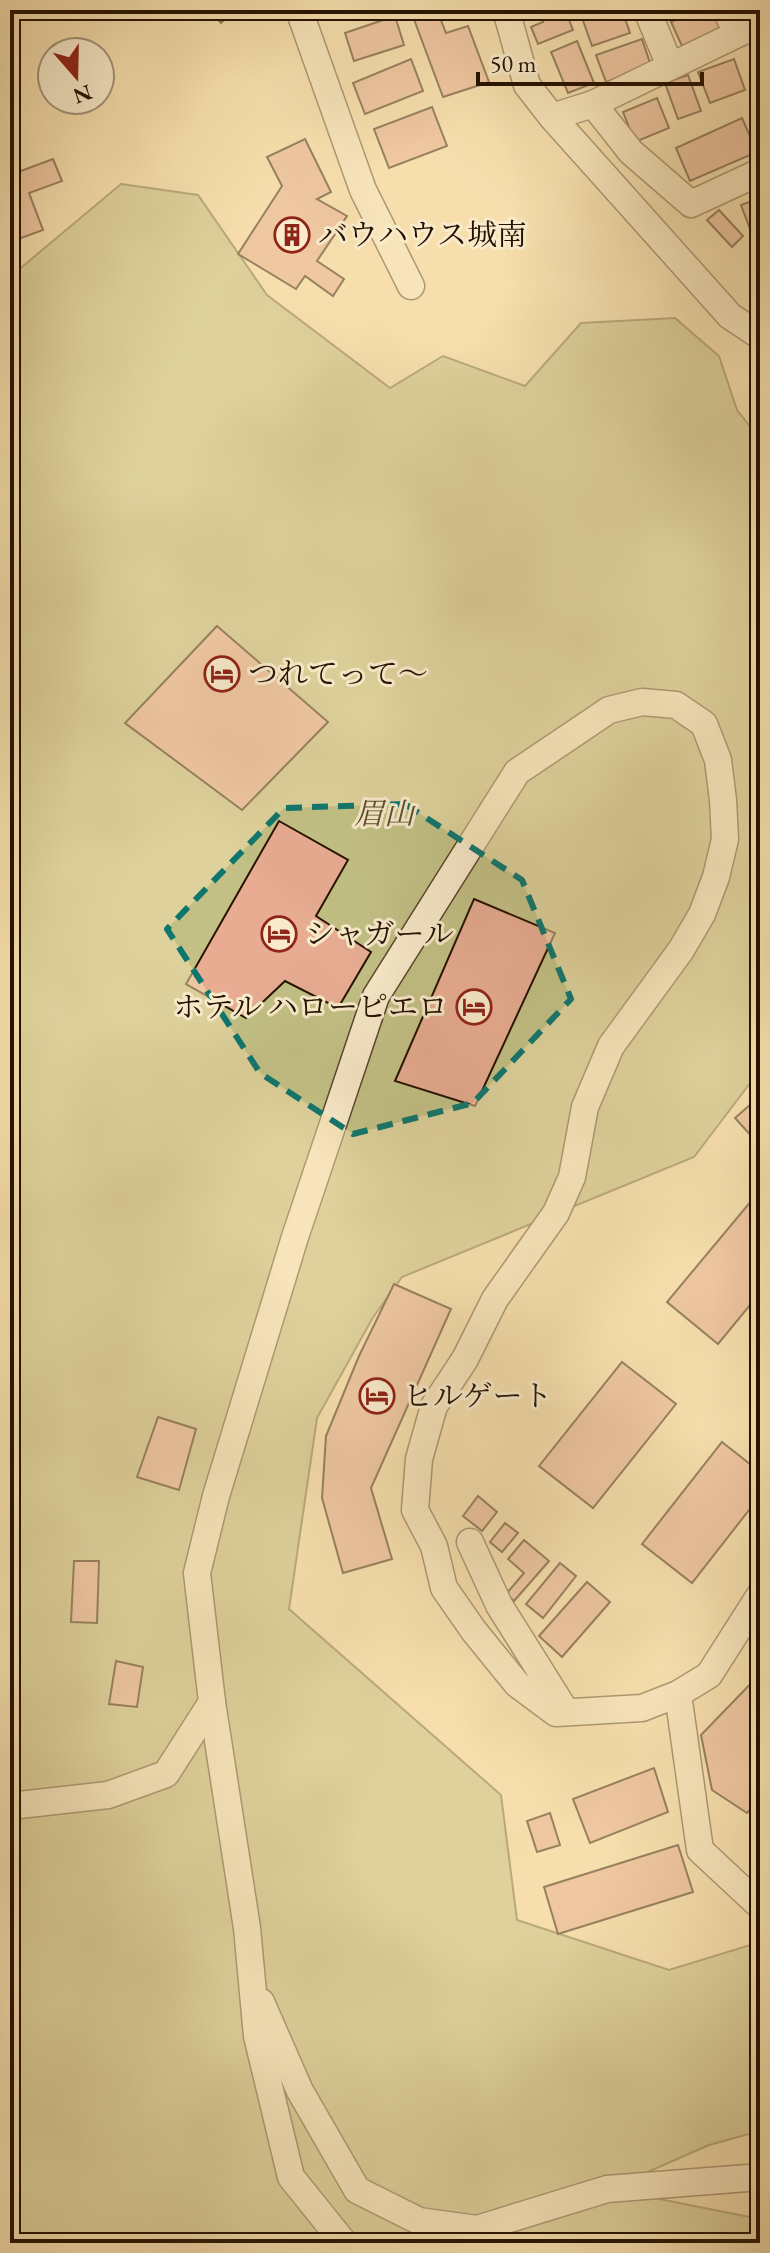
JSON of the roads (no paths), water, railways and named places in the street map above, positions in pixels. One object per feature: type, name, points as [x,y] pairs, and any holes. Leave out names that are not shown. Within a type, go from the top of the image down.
[{"type":"street","points":[[299,10],[363,190],[411,286]]},
{"type":"street","points":[[506,10],[527,85],[730,316],[760,336]]},
{"type":"street","points":[[647,10],[670,66]]},
{"type":"street","points":[[552,117],[593,104],[670,66],[741,22]]},
{"type":"street","points":[[593,104],[631,152],[691,204],[760,172]]},
{"type":"street","points":[[344,2243],[291,2177],[257,2036],[239,1872],[212,1702],[197,1573],[216,1496],[295,1237],[376,996],[517,772],[609,710],[642,702],[676,705],[704,724],[718,760],[725,839],[716,877],[702,914],[681,950],[611,1046],[585,1107],[572,1177],[556,1213],[495,1299],[465,1359],[434,1406],[419,1459],[415,1510],[434,1546],[444,1588],[517,1684],[556,1713],[642,1708],[678,1694],[709,1675],[760,1595]]},
{"type":"street","points":[[470,1542],[499,1605],[566,1712]]},
{"type":"street","points":[[678,1694],[700,1850],[760,1906]]},
{"type":"street","points":[[10,1806],[108,1795],[166,1774],[212,1702]]},
{"type":"street","points":[[252,1983],[300,2091],[357,2190],[419,2221],[477,2229],[607,2189],[760,2177]]},
{"type":"place","name":"バウハウス城南","points":[[292,235]]},
{"type":"place","name":"つれてって～","points":[[222,674]]},
{"type":"place","name":"シャガール","points":[[279,934]]},
{"type":"place","name":"ホテル ハローピエロ","points":[[474,1007]]},
{"type":"place","name":"ヒルゲート","points":[[377,1396]]},
{"type":"park label","name":"眉山","points":[[384,814]]}]
